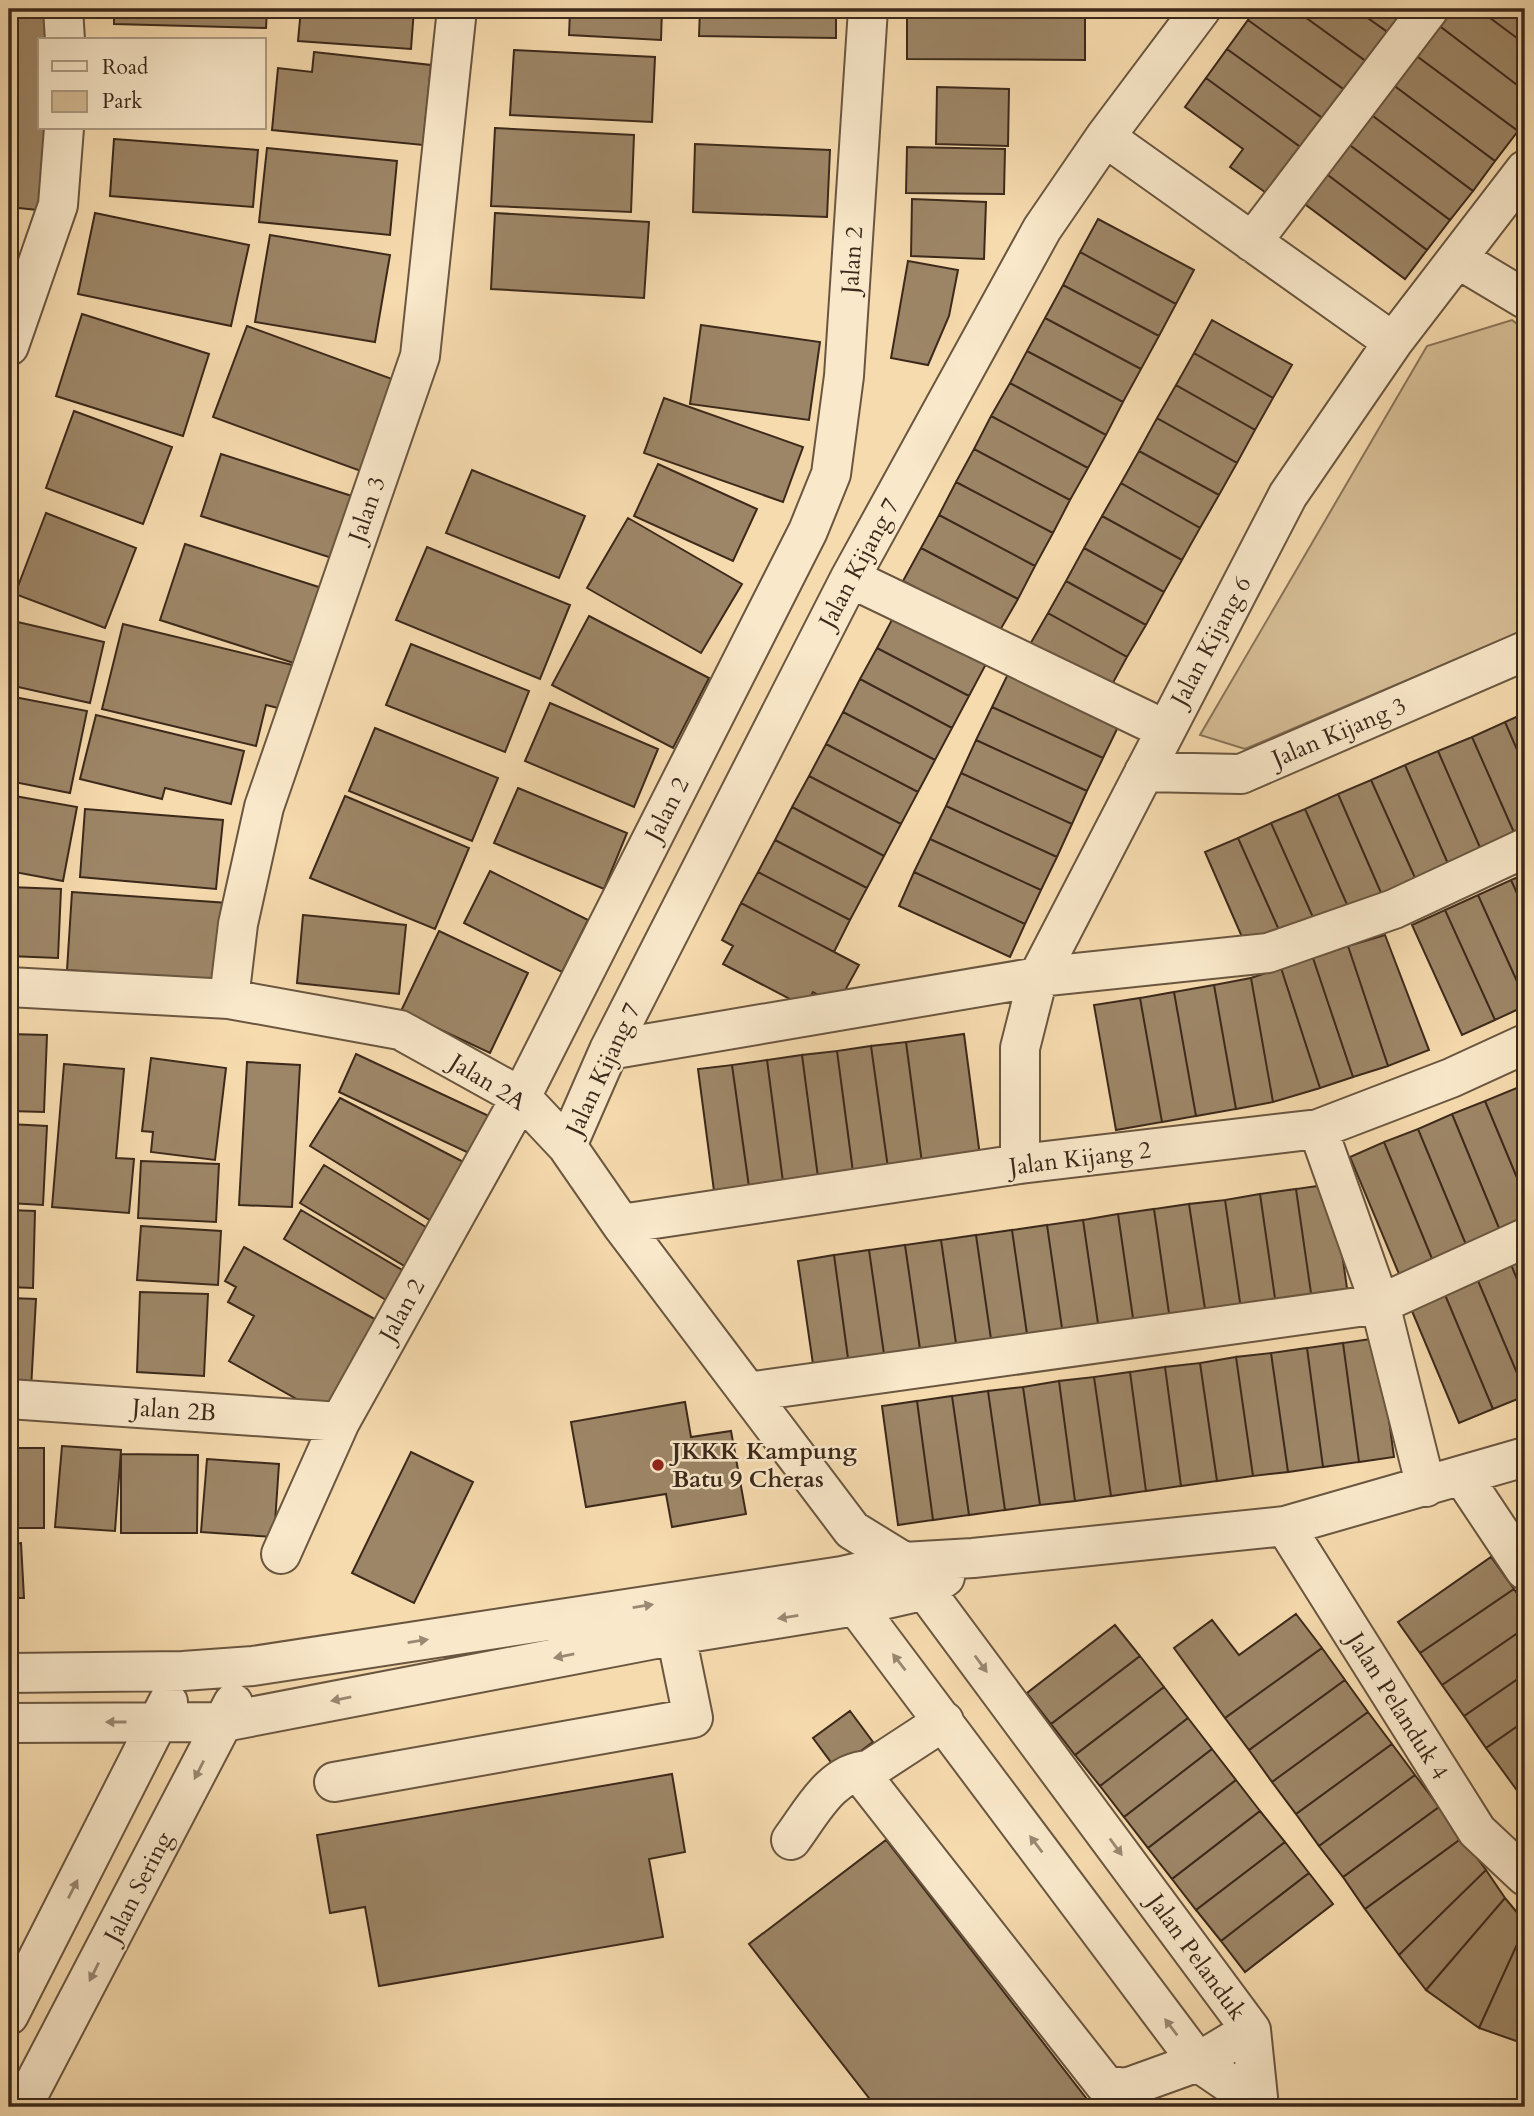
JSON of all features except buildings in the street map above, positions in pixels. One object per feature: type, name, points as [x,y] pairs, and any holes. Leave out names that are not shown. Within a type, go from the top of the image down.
[{"type":"street","points":[[63,9],[65,38]]},
{"type":"street","name":"Jalan 3","points":[[229,999],[238,924],[264,807],[420,356],[457,9]]},
{"type":"street","name":"Jalan 2","points":[[281,1554],[340,1422],[522,1097],[808,531],[831,474],[844,376],[868,9]]},
{"type":"street","name":"Jalan Kijang 7","points":[[567,1146],[609,1050],[850,578],[1042,229],[1105,137],[1200,9]]},
{"type":"street","points":[[1252,242],[1429,9]]},
{"type":"street","points":[[9,346],[20,279],[58,205],[64,130]]},
{"type":"street","points":[[1105,137],[1393,342]]},
{"type":"street","name":"Jalan Kijang 6","points":[[1020,1164],[1020,1048],[1038,978],[1164,729],[1289,495],[1393,342],[1525,170]]},
{"type":"street","points":[[1458,259],[1525,299]]},
{"type":"street","points":[[850,578],[1164,729]]},
{"type":"street","name":"Jalan Kijang 3","points":[[1144,772],[1241,774],[1525,651]]},
{"type":"street","points":[[609,1050],[1038,978],[1268,953],[1394,909],[1525,848]]},
{"type":"street","name":"Jalan 2A","points":[[9,987],[229,999],[400,1030],[522,1097],[567,1146],[621,1224],[852,1530]]},
{"type":"street","name":"Jalan Kijang 2","points":[[621,1224],[1020,1164],[1318,1129],[1451,1078],[1525,1044]]},
{"type":"street","points":[[1318,1129],[1381,1304],[1426,1487]]},
{"type":"street","points":[[748,1392],[1381,1304],[1525,1238]]},
{"type":"street","name":"Jalan 2B","points":[[9,1399],[340,1422]]},
{"type":"street","points":[[9,1723],[224,1722],[676,1635],[915,1576],[972,1558],[1284,1526],[1463,1477],[1525,1457]]},
{"type":"street","points":[[1463,1477],[1525,1570]]},
{"type":"street","name":"Jalan Pelanduk 4","points":[[1284,1526],[1477,1831],[1525,1876]]},
{"type":"street","points":[[852,1530],[915,1576]]},
{"type":"street","points":[[849,1591],[852,1530]]},
{"type":"street","name":"Jalan Pelanduk","points":[[915,1576],[1251,2030],[1259,2105]]},
{"type":"street","points":[[9,1673],[183,1671],[253,1666],[849,1591]]},
{"type":"street","name":"Jalan Pelanduk","points":[[849,1591],[1198,2063],[1259,2105]]},
{"type":"street","points":[[334,1782],[692,1718],[676,1635]]},
{"type":"street","name":"Jalan Sering","points":[[22,2107],[253,1666]]},
{"type":"street","points":[[9,2015],[183,1671]]},
{"type":"street","points":[[791,1840],[835,1781],[856,1771],[869,1770],[944,1721]]},
{"type":"street","points":[[869,1770],[867,1782],[1105,2085],[1126,2088],[1198,2063],[1251,2030]]},
{"type":"green space","points":[[1512,320],[1525,330],[1525,630],[1245,749],[1200,735],[1427,346]]},
{"type":"place","name":"JKKK Kampung Batu 9 Cheras","points":[[658,1465]]}]
